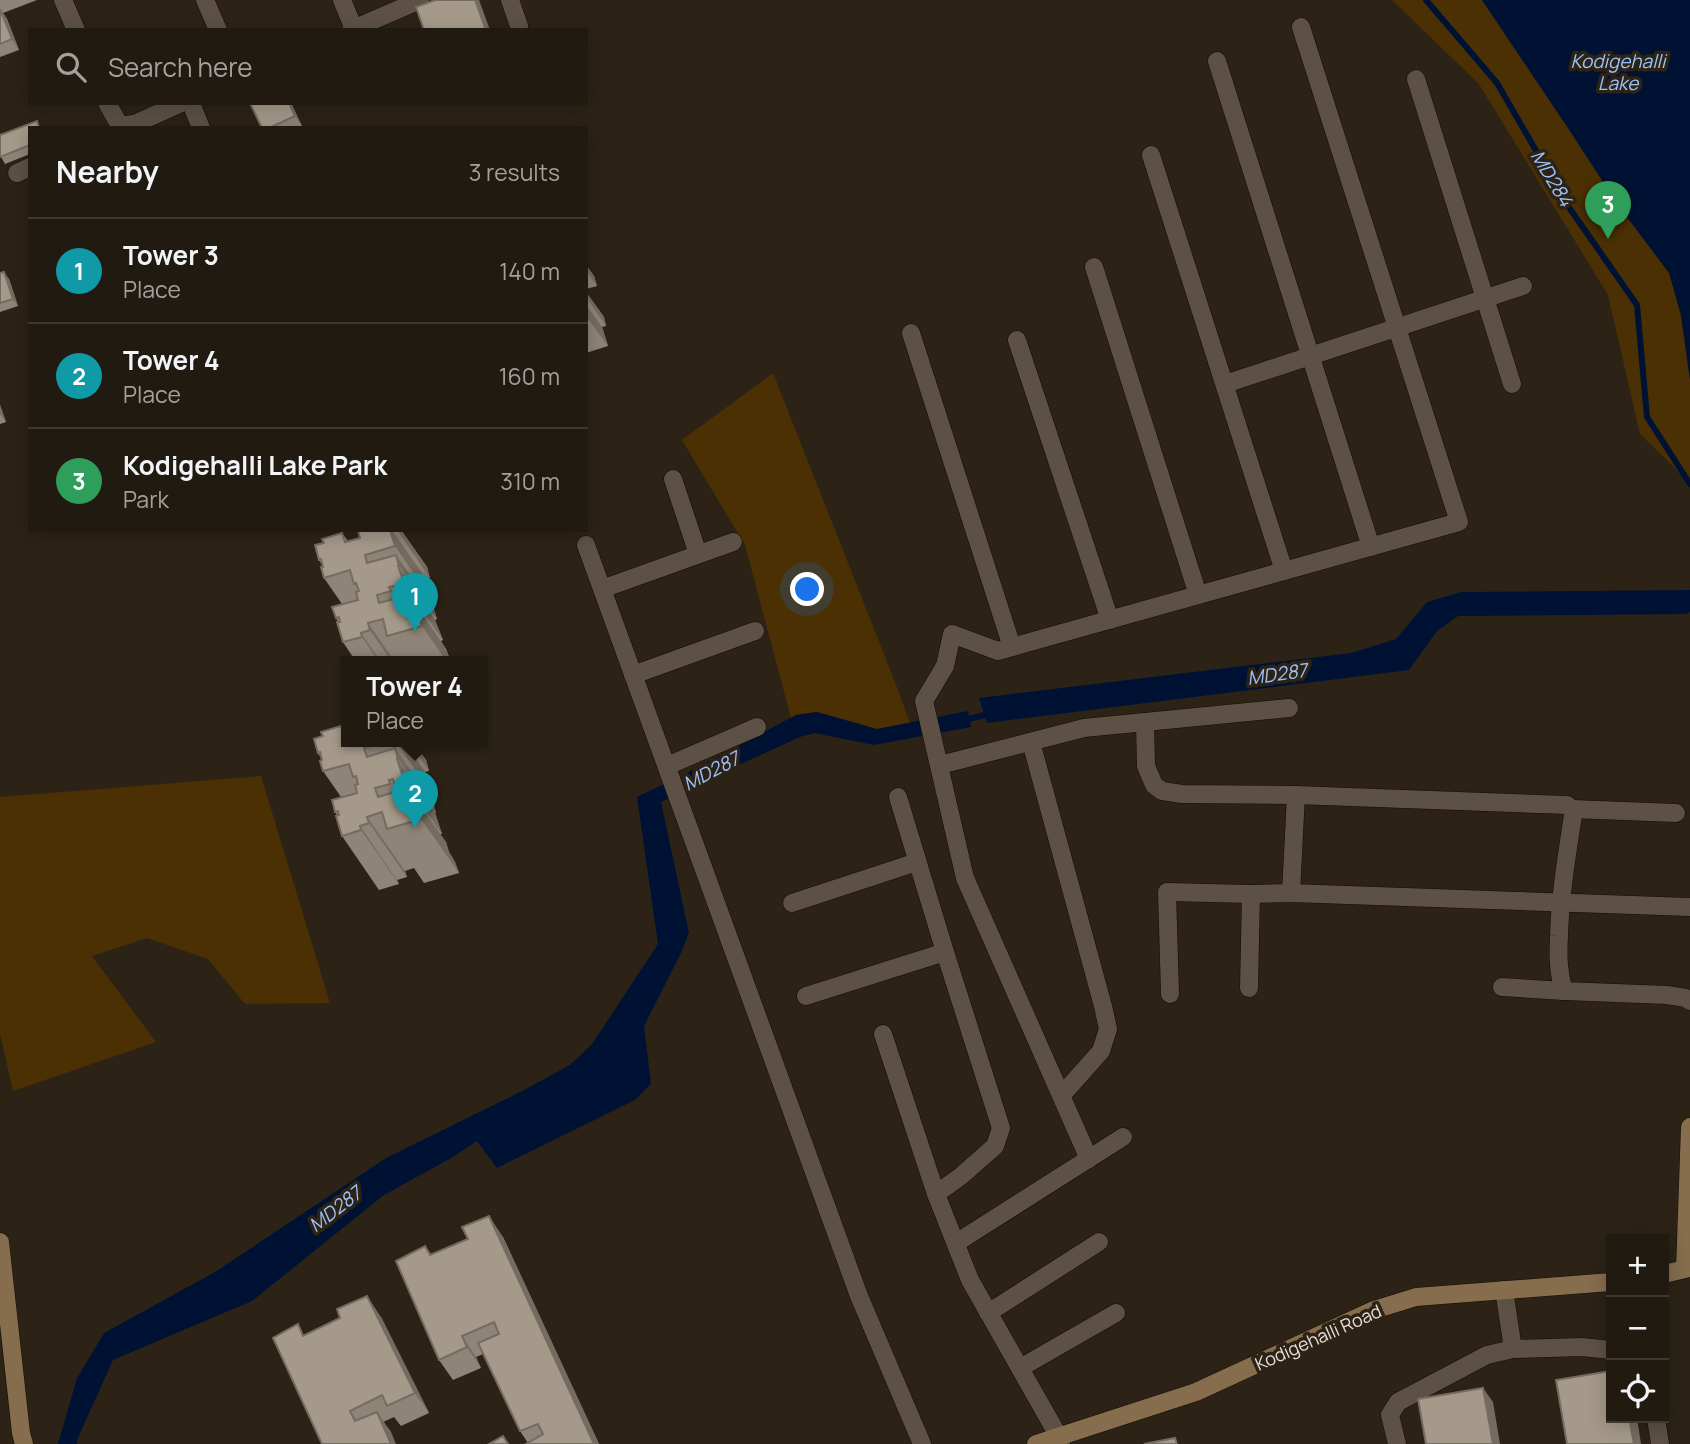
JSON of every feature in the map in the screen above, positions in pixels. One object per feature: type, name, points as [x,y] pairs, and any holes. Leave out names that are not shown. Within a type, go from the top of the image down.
[{"type":"street","points":[[63,0],[75,28]]},
{"type":"street","points":[[205,0],[217,28]]},
{"type":"street","points":[[342,0],[353,28]]},
{"type":"street","points":[[355,28],[420,0]]},
{"type":"street","points":[[510,0],[519,26]]},
{"type":"street","points":[[1089,1159],[965,878],[925,701],[945,666],[952,634],[998,651],[1459,522],[1301,27]]},
{"type":"street","points":[[1217,61],[1371,547]]},
{"type":"street","points":[[1416,79],[1512,384]]},
{"type":"street","points":[[108,105],[118,126]]},
{"type":"street","points":[[123,126],[176,105]]},
{"type":"street","points":[[192,105],[200,126]]},
{"type":"street","points":[[1152,155],[1284,571]]},
{"type":"street","points":[[1094,267],[1199,595]]},
{"type":"street","points":[[1224,384],[1523,286]]},
{"type":"street","points":[[911,333],[1012,647]]},
{"type":"street","points":[[1017,340],[1110,620]]},
{"type":"street","points":[[673,480],[698,554]]},
{"type":"street","points":[[602,589],[733,542]]},
{"type":"street","points":[[586,545],[859,1296],[922,1444]]},
{"type":"street","points":[[634,675],[755,631]]},
{"type":"street","points":[[938,757],[1031,742],[1084,728],[1289,708]]},
{"type":"street","points":[[1145,722],[1146,766],[1154,785],[1162,791],[1182,794],[1562,804],[1572,809],[1676,813]]},
{"type":"street","points":[[667,766],[757,727]]},
{"type":"street","points":[[1031,742],[1108,1029],[1101,1051],[1061,1096]]},
{"type":"street","points":[[1291,893],[1296,795]]},
{"type":"street","points":[[898,797],[1001,1128],[995,1146],[961,1177],[936,1194]]},
{"type":"street","points":[[1564,991],[1558,962],[1560,903],[1572,809]]},
{"type":"street","points":[[792,904],[917,862]]},
{"type":"street","points":[[1170,994],[1167,892],[1291,893],[1690,907]]},
{"type":"street","points":[[1249,988],[1251,894]]},
{"type":"street","points":[[806,996],[945,952]]},
{"type":"street","points":[[1502,987],[1667,995],[1690,1001]]},
{"type":"street","points":[[883,1034],[936,1194],[970,1280],[1060,1441]]},
{"type":"street","points":[[1669,1273],[1687,1269],[1690,1127]]},
{"type":"street","points":[[956,1243],[1123,1137]]},
{"type":"street","points":[[0,1242],[24,1444]]},
{"type":"street","points":[[988,1312],[1099,1242]]},
{"type":"street","name":"Kodigehalli Road","points":[[1036,1444],[1060,1441],[1196,1392],[1374,1310],[1416,1297],[1606,1282]]},
{"type":"street","points":[[1504,1290],[1513,1349]]},
{"type":"street","points":[[1020,1367],[1116,1313]]},
{"type":"street","points":[[1396,1444],[1390,1415],[1398,1402],[1487,1355],[1513,1349],[1582,1347],[1606,1349]]},
{"type":"street","points":[[1657,1423],[1660,1444]]},
{"type":"shaded area","points":[[1392,0],[1482,0],[1618,205],[1669,273],[1681,315],[1690,380],[1690,483],[1640,434],[1608,295],[1479,84]]},
{"type":"shaded area","points":[[773,373],[910,723],[877,729],[817,712],[791,718],[745,545],[682,440]]},
{"type":"shaded area","points":[[261,776],[330,1003],[245,1004],[208,959],[147,938],[92,956],[156,1042],[13,1091],[0,1034],[0,797]]},
{"type":"water","name":"Kodigehalli Lake","points":[[1482,0],[1690,0],[1690,380],[1681,315],[1669,273],[1618,205]]},
{"type":"water","points":[[1690,590],[1690,612],[1686,614],[1458,616],[1437,631],[1409,670],[987,723],[979,698],[1351,653],[1396,639],[1427,602],[1461,592]]},
{"type":"water","points":[[968,711],[971,727],[874,745],[814,733],[688,788],[683,775],[796,715],[817,712],[877,729]]},
{"type":"water","points":[[666,783],[671,797],[661,802],[689,933],[644,1026],[651,1084],[635,1100],[497,1168],[477,1141],[384,1195],[252,1301],[113,1360],[77,1444],[58,1444],[77,1378],[104,1333],[215,1272],[386,1158],[570,1065],[592,1044],[658,944],[637,797]]},
{"type":"building","points":[[435,0],[475,0],[485,28],[423,28],[416,7]]},
{"type":"building","points":[[0,9],[12,39],[0,44]]},
{"type":"building","points":[[251,105],[290,105],[295,116],[273,126],[261,126]]},
{"type":"building","points":[[37,121],[38,126],[28,126],[28,146],[0,157],[0,135]]},
{"type":"building","points":[[4,272],[13,299],[0,303],[0,273]]},
{"type":"building","points":[[358,532],[391,532],[395,546],[365,555],[367,563],[396,555],[405,586],[395,589],[394,586],[389,587],[391,591],[377,595],[379,603],[409,595],[415,616],[418,615],[422,626],[387,636],[383,619],[368,623],[370,630],[361,633],[362,637],[343,642],[337,622],[340,622],[339,617],[336,618],[332,607],[358,600],[356,592],[359,591],[350,570],[324,578],[321,559],[319,560],[315,545],[324,543],[322,539],[342,533],[345,542],[360,538]]},
{"type":"building","points":[[341,726],[341,747],[368,747],[364,748],[367,757],[395,748],[404,780],[394,783],[393,779],[389,780],[390,784],[375,788],[378,797],[408,788],[414,809],[418,808],[421,819],[387,829],[382,812],[367,817],[369,823],[360,826],[361,830],[342,836],[336,816],[339,815],[338,811],[335,812],[332,800],[357,793],[355,785],[358,784],[349,764],[323,771],[320,752],[318,753],[314,739],[323,736],[321,732]]},
{"type":"building","points":[[489,1216],[594,1444],[526,1444],[543,1434],[538,1424],[520,1431],[478,1343],[499,1334],[494,1322],[462,1336],[467,1347],[439,1360],[396,1261],[425,1246],[430,1255],[468,1239],[462,1227]]},
{"type":"building","points":[[367,1296],[415,1393],[387,1406],[382,1395],[350,1411],[355,1421],[377,1412],[391,1444],[322,1444],[273,1338],[298,1324],[303,1336],[340,1318],[337,1309]]},
{"type":"building","points":[[1606,1372],[1606,1423],[1630,1423],[1634,1444],[1567,1444],[1556,1380]]},
{"type":"building","points":[[1483,1388],[1493,1444],[1426,1444],[1418,1399]]},
{"type":"building","points":[[503,1436],[508,1444],[489,1444]]},
{"type":"building","points":[[1175,1438],[1177,1444],[1144,1444]]},
{"type":"waterway","name":"MD284","points":[[1426,0],[1497,83],[1568,206],[1637,305],[1647,417],[1690,484]]},
{"type":"waterway","name":"MD287","points":[[963,720],[990,714]]},
{"type":"place","name":"Kodigehalli Lake Park","points":[[1608,239]]},
{"type":"place","name":"Tower 3","points":[[415,631]]},
{"type":"place","name":"Tower 4","points":[[415,828]]}]
